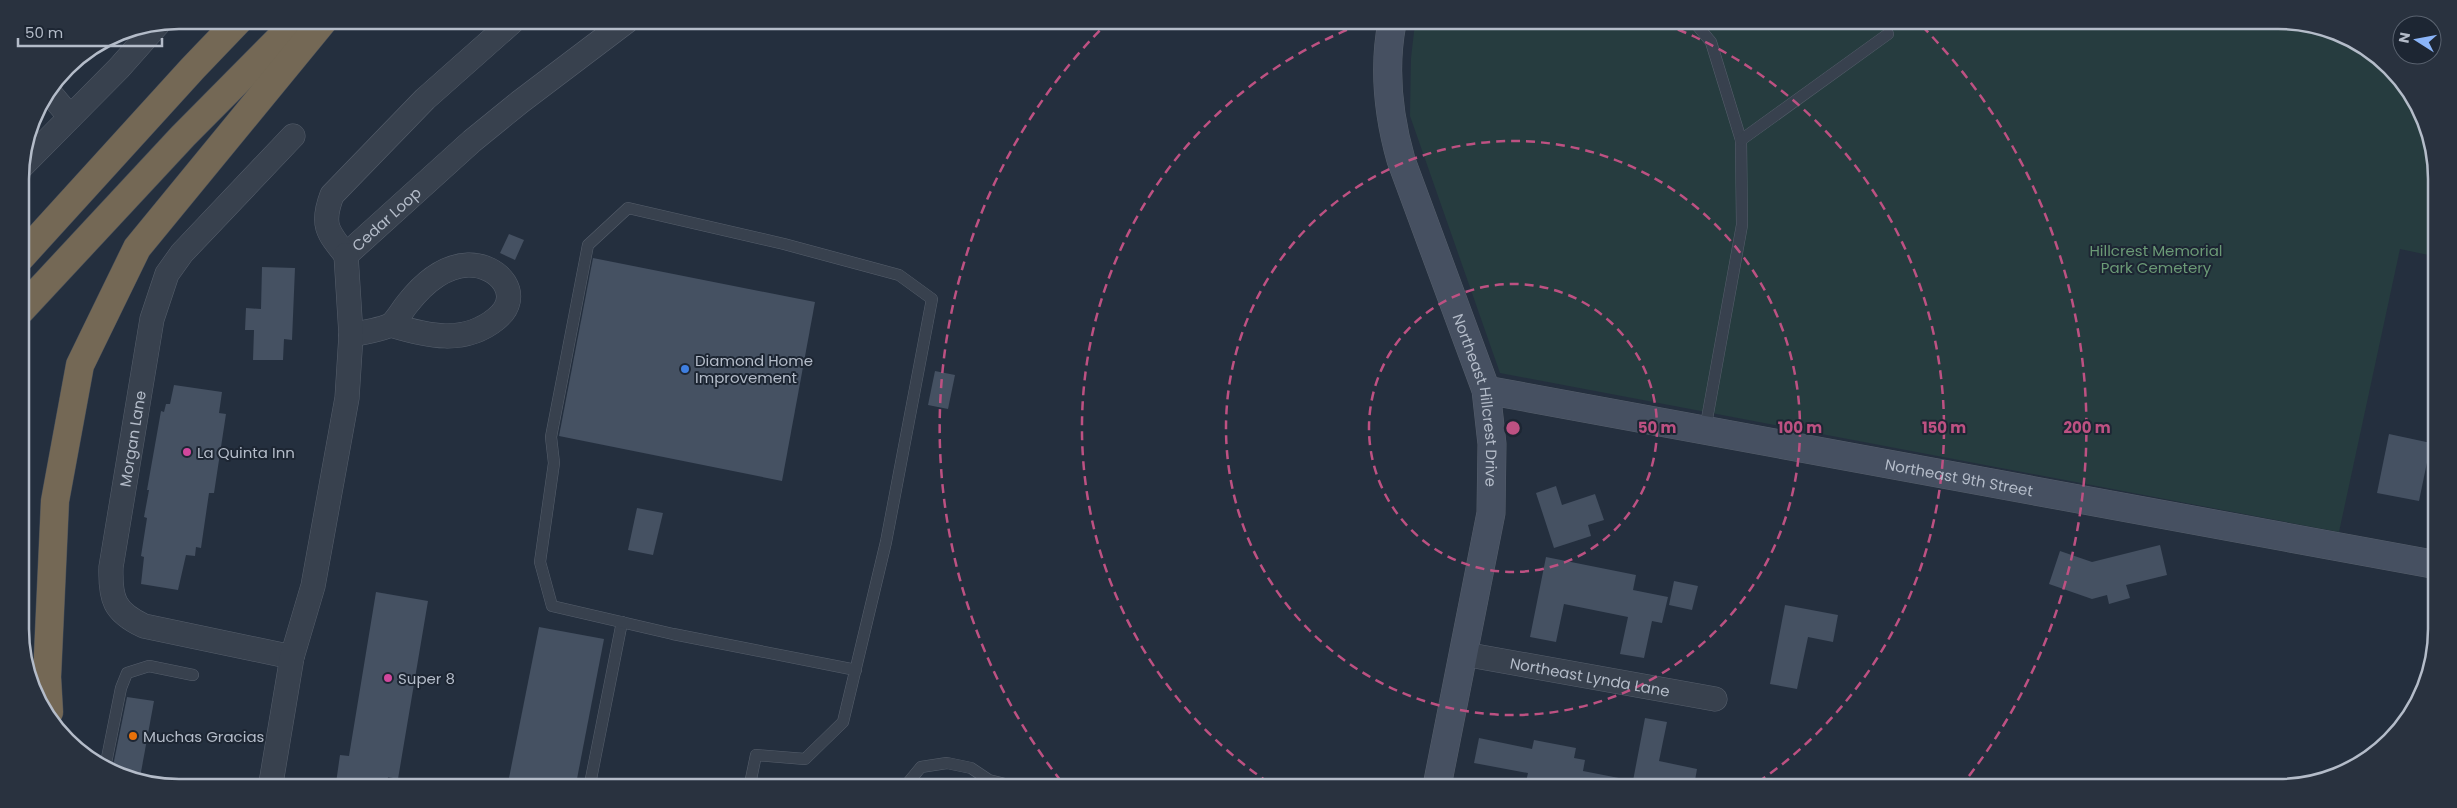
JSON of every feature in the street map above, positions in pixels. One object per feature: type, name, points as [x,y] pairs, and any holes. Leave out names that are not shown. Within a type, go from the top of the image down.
[{"type":"highway","points":[[29,248],[230,29]]},
{"type":"highway","points":[[29,301],[176,142],[289,29]]},
{"type":"highway","points":[[49,704],[48,677],[55,501],[80,365],[137,248],[317,29]]},
{"type":"street","name":"Cedar Loop","points":[[504,29],[425,99],[332,195],[326,210],[326,224],[331,237],[346,255],[472,141],[617,29]]},
{"type":"street","name":"Northeast Hillcrest Drive","points":[[1391,29],[1387,48],[1387,74],[1392,128],[1401,160],[1486,390],[1492,444],[1491,513],[1438,779]]},
{"type":"street","points":[[31,157],[120,68],[151,32]]},
{"type":"street","points":[[53,97],[70,116]]},
{"type":"street","name":"Morgan Lane","points":[[292,657],[144,626],[128,618],[115,605],[110,587],[113,558],[152,319],[167,274],[182,253],[293,136]]},
{"type":"street","points":[[272,779],[292,657],[307,608],[318,558],[347,398],[352,335],[346,255]]},
{"type":"street","points":[[352,335],[391,325]]},
{"type":"street","name":"Northeast 9th Street","points":[[1486,390],[2428,563]]},
{"type":"street","name":"Northeast Lynda Lane","points":[[1464,654],[1715,699]]},
{"type":"lane","points":[[1700,29],[1711,42],[1741,140],[1742,225],[1705,430]]},
{"type":"lane","points":[[1741,140],[1888,34]]},
{"type":"lane","points":[[751,779],[756,755],[805,759],[843,722],[856,670],[886,542],[932,299],[899,275],[784,244],[628,208],[588,245],[551,437],[554,462],[540,562],[552,606],[856,670]]},
{"type":"lane","points":[[591,779],[622,622]]},
{"type":"lane","points":[[107,761],[121,688],[127,673],[149,666],[193,675]]},
{"type":"lane","points":[[911,779],[922,767],[947,763],[971,768],[988,779]]},
{"type":"green space","name":"Hillcrest Memorial Park Cemetery","points":[[1414,29],[2278,29],[2298,30],[2336,40],[2362,54],[2377,66],[2403,95],[2413,112],[2420,131],[2428,169],[2428,255],[2400,249],[2339,532],[1500,373],[1410,116],[1411,58]]},
{"type":"building","points":[[509,234],[524,240],[515,260],[500,253]]},
{"type":"building","name":"Diamond Home Improvement","points":[[593,258],[815,302],[782,481],[559,436]]},
{"type":"building","points":[[262,267],[295,268],[292,340],[284,339],[283,360],[253,360],[254,330],[245,330],[246,308],[261,309]]},
{"type":"building","points":[[935,371],[955,375],[948,409],[928,405]]},
{"type":"building","name":"La Quinta Inn","points":[[174,385],[222,392],[219,413],[226,414],[214,493],[209,493],[201,548],[196,547],[195,556],[186,555],[178,590],[141,584],[144,557],[141,556],[147,518],[144,517],[149,490],[147,490],[161,411],[164,412],[166,404],[170,404]]},
{"type":"building","points":[[2389,434],[2428,442],[2428,458],[2419,501],[2377,493]]},
{"type":"building","points":[[1556,486],[1562,505],[1595,494],[1604,520],[1588,525],[1591,536],[1554,548],[1536,493]]},
{"type":"building","points":[[637,508],[663,513],[653,555],[628,550]]},
{"type":"building","points":[[2160,545],[2167,575],[2126,585],[2130,598],[2109,604],[2107,595],[2092,599],[2049,584],[2060,551],[2092,562]]},
{"type":"building","points":[[1546,557],[1636,575],[1633,590],[1668,597],[1662,623],[1652,621],[1644,658],[1620,654],[1628,617],[1564,604],[1556,642],[1530,637]]},
{"type":"building","points":[[1674,581],[1698,586],[1692,610],[1669,605]]},
{"type":"building","name":"Super 8","points":[[376,592],[428,601],[398,779],[388,777],[388,779],[337,779],[340,755],[349,756]]},
{"type":"building","points":[[1785,605],[1838,615],[1833,642],[1808,637],[1797,689],[1770,684]]},
{"type":"building","points":[[539,627],[604,639],[577,779],[509,779]]},
{"type":"building","name":"Muchas Gracias","points":[[127,697],[154,701],[141,774],[113,764]]},
{"type":"building","points":[[1645,718],[1667,722],[1659,761],[1697,769],[1695,779],[1633,779]]},
{"type":"building","points":[[1479,738],[1532,749],[1534,740],[1576,748],[1574,758],[1585,760],[1583,771],[1624,779],[1527,779],[1528,773],[1474,763]]},
{"type":"place","name":"Diamond Home Improvement","points":[[685,369]]},
{"type":"place","name":"La Quinta Inn","points":[[187,452]]},
{"type":"place","name":"Super 8","points":[[388,678]]},
{"type":"place","name":"Muchas Gracias","points":[[133,736]]}]
